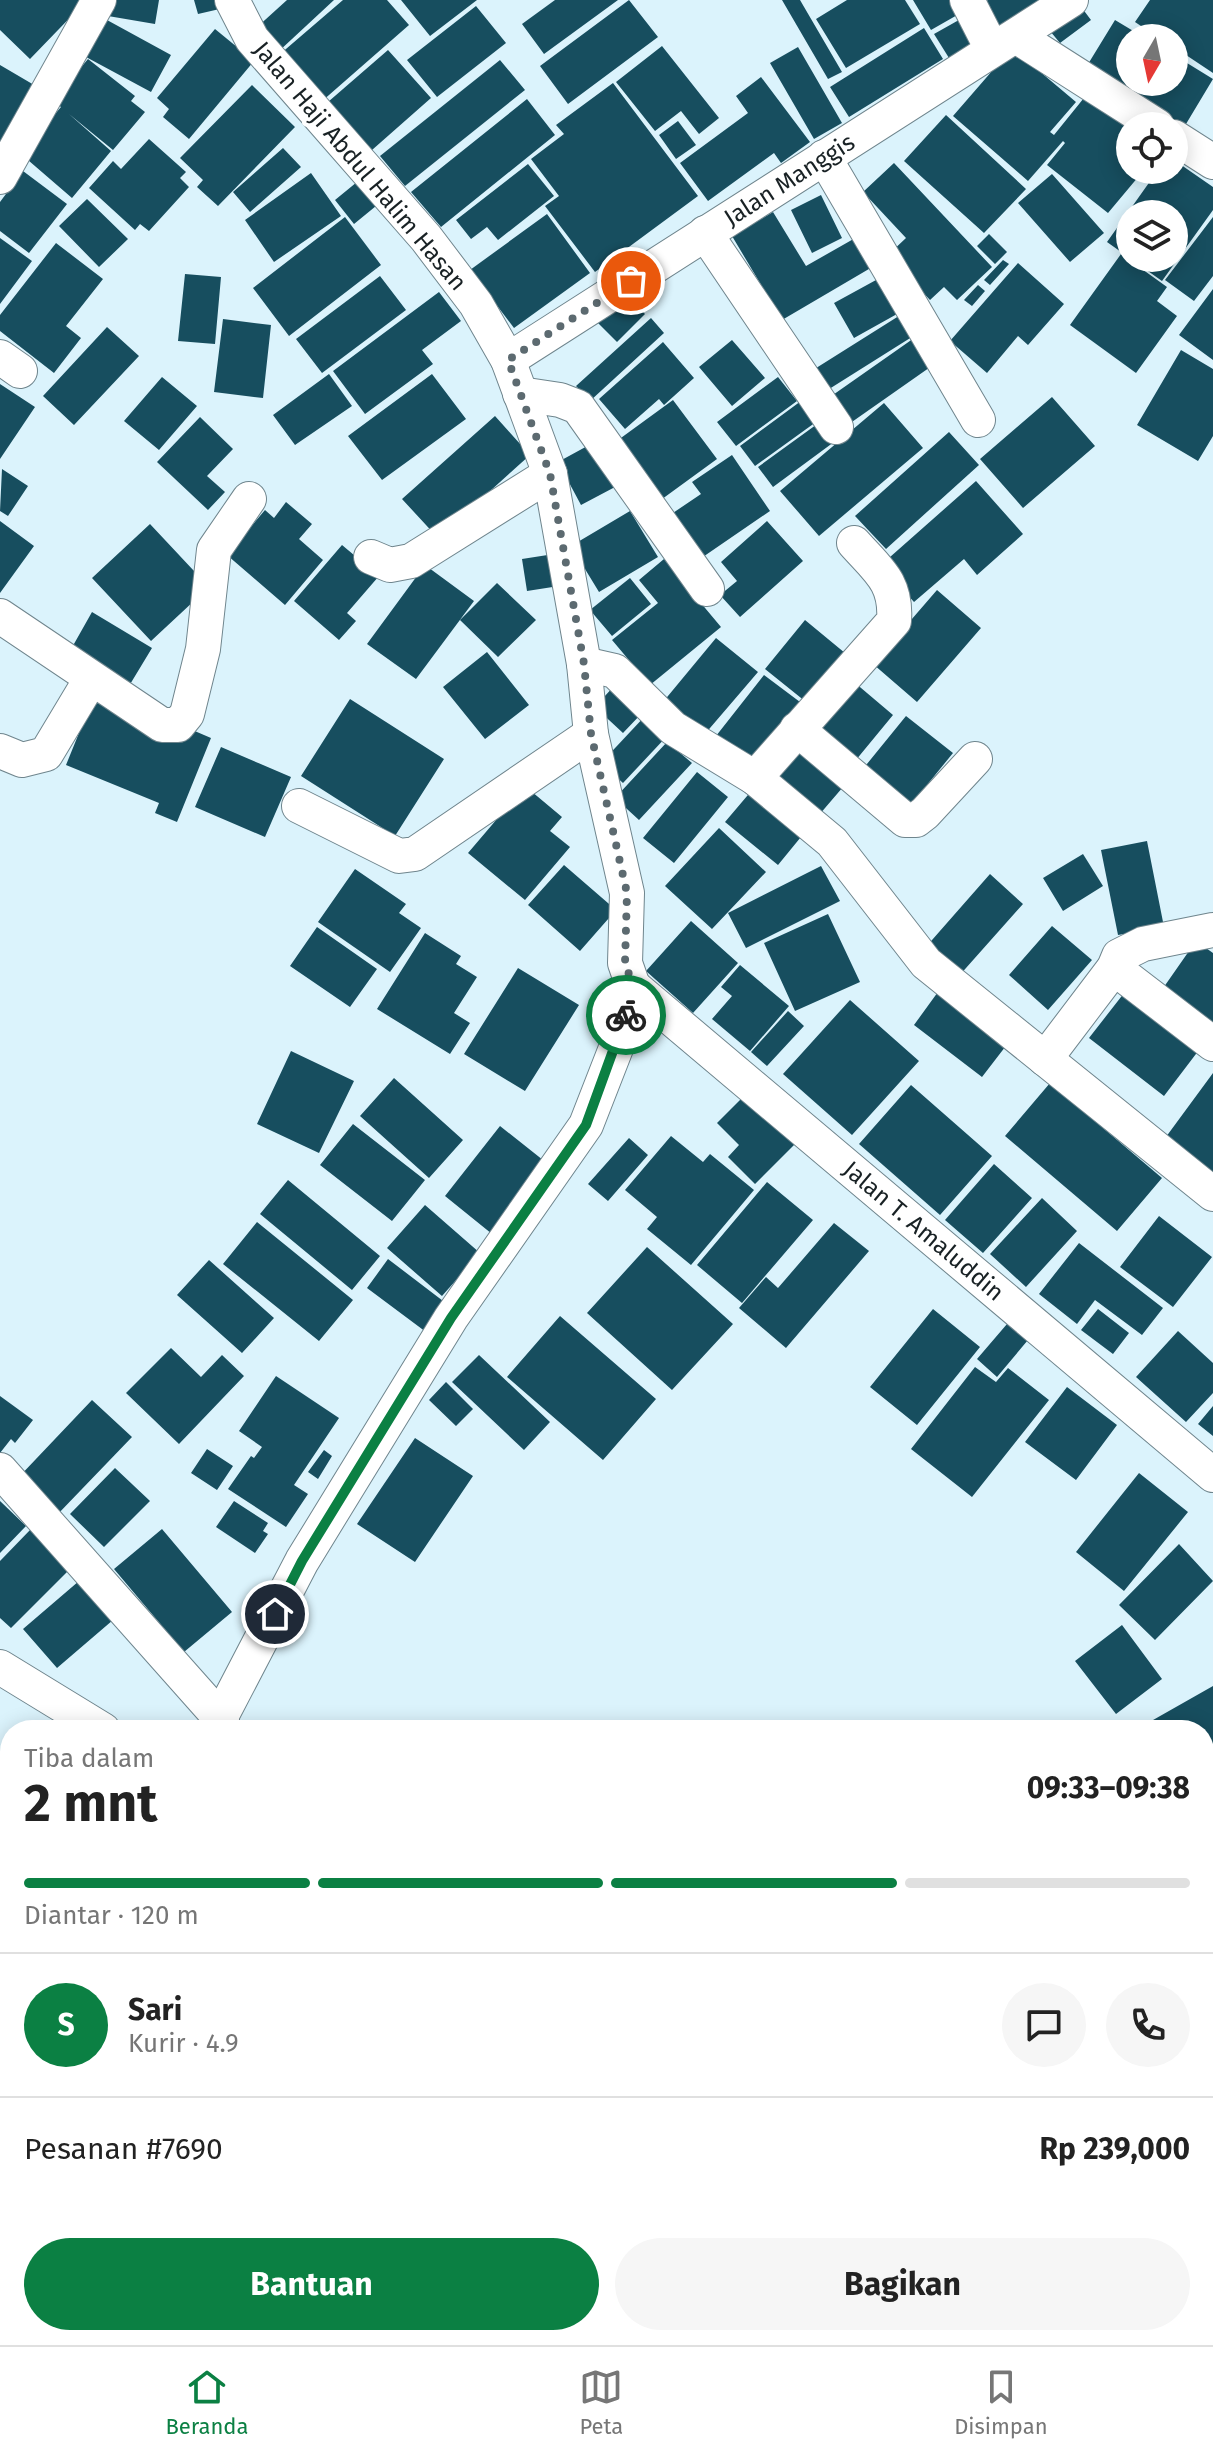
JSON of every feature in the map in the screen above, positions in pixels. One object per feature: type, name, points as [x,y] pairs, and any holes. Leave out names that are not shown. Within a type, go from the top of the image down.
[{"type":"street","points":[[0,177],[99,0]]},
{"type":"street","name":"Jalan Haji Abdul Halim Hasan","points":[[221,1720],[310,1547],[451,1318],[586,1125],[618,1043],[633,986],[625,963],[627,893],[591,734],[584,664],[550,474],[508,360],[476,304],[426,238],[252,39],[232,0]]},
{"type":"street","points":[[967,0],[1004,43],[1131,112]]},
{"type":"street","name":"Jalan Manggis","points":[[508,360],[1071,0]]},
{"type":"street","points":[[1188,146],[1213,162]]},
{"type":"street","points":[[824,157],[978,420]]},
{"type":"street","points":[[705,233],[836,427]]},
{"type":"street","points":[[520,394],[560,400],[578,407],[707,589]]},
{"type":"street","points":[[371,557],[390,565],[411,561],[550,474]]},
{"type":"street","points":[[0,616],[162,725],[178,725],[187,714],[203,649],[214,550],[249,499]]},
{"type":"street","points":[[755,778],[894,621],[896,601],[889,582],[854,543]]},
{"type":"street","points":[[584,664],[615,671],[673,728],[755,778],[832,842],[926,963],[1213,1194]]},
{"type":"street","points":[[0,751],[22,760],[46,754],[91,679]]},
{"type":"street","points":[[797,729],[905,820],[916,820],[925,813],[975,759]]},
{"type":"street","points":[[299,806],[399,856],[415,854],[591,734]]},
{"type":"street","points":[[1045,1059],[1114,968],[1119,956],[1143,944],[1212,931]]},
{"type":"street","points":[[1114,968],[1213,1044]]},
{"type":"street","name":"Jalan T. Amaluddin","points":[[633,986],[1213,1475]]},
{"type":"street","points":[[0,1470],[214,1720]]},
{"type":"street","points":[[0,1667],[87,1720]]},
{"type":"building","points":[[0,0],[87,0],[30,59],[0,30]]},
{"type":"building","points":[[111,0],[159,0],[155,24],[108,16]]},
{"type":"building","points":[[194,0],[221,0],[224,8],[198,14]]},
{"type":"building","points":[[287,0],[334,0],[278,52],[255,29]]},
{"type":"building","points":[[343,0],[387,0],[409,25],[321,102],[279,55]]},
{"type":"building","points":[[401,0],[477,0],[430,36]]},
{"type":"building","points":[[555,0],[618,0],[544,54],[522,24]]},
{"type":"building","points":[[629,0],[658,37],[568,104],[540,66]]},
{"type":"building","points":[[782,0],[800,0],[842,72],[828,79]]},
{"type":"building","points":[[847,0],[905,0],[920,24],[846,68],[816,19]]},
{"type":"building","points":[[913,0],[960,0],[966,10],[931,30]]},
{"type":"building","points":[[1055,0],[1003,32],[984,2]]},
{"type":"building","points":[[1150,0],[1213,0],[1213,73],[1188,56],[1188,24],[1135,22]]},
{"type":"building","points":[[476,6],[506,43],[437,97],[407,60]]},
{"type":"building","points":[[1082,8],[1091,20],[1060,43],[1050,31]]},
{"type":"building","points":[[966,16],[980,40],[949,58],[934,34]]},
{"type":"building","points":[[107,20],[171,55],[151,92],[86,57]]},
{"type":"building","points":[[1115,20],[1122,24],[1116,24],[1116,88],[1085,69]]},
{"type":"building","points":[[924,28],[943,59],[849,117],[830,87]]},
{"type":"building","points":[[215,29],[254,61],[189,139],[163,117],[169,109],[157,98]]},
{"type":"building","points":[[662,46],[719,118],[699,134],[681,111],[655,131],[616,82]]},
{"type":"building","points":[[798,47],[842,123],[814,139],[770,63]]},
{"type":"building","points":[[1012,48],[1076,102],[1050,132],[1054,135],[1092,88],[1116,112],[1116,184],[1132,184],[1108,213],[1047,165],[1065,143],[1063,141],[1028,181],[953,116]]},
{"type":"building","points":[[388,50],[431,98],[372,150],[328,102]]},
{"type":"building","points":[[88,59],[135,96],[131,101],[145,112],[113,150],[69,114],[111,151],[72,198],[21,154],[61,107],[53,101]]},
{"type":"building","points":[[500,60],[525,90],[405,186],[380,156]]},
{"type":"building","points":[[1188,64],[1213,79],[1188,121],[1188,112],[1155,112],[1129,96],[1188,96]]},
{"type":"building","points":[[0,65],[46,92],[0,157]]},
{"type":"building","points":[[761,77],[810,142],[781,163],[774,153],[708,201],[680,163],[748,113],[736,96]]},
{"type":"building","points":[[613,83],[698,196],[595,272],[545,206],[559,196],[531,159],[564,134],[556,125]]},
{"type":"building","points":[[252,85],[295,127],[218,206],[197,187],[203,180],[180,158]]},
{"type":"building","points":[[527,99],[555,135],[441,227],[411,192]]},
{"type":"building","points":[[946,115],[1026,189],[984,233],[904,161]]},
{"type":"building","points":[[678,121],[696,145],[676,159],[659,135]]},
{"type":"building","points":[[149,139],[186,172],[180,178],[189,187],[149,231],[140,224],[135,230],[89,188],[113,161],[121,169]]},
{"type":"building","points":[[283,148],[301,167],[250,212],[233,192]]},
{"type":"building","points":[[894,163],[992,267],[957,300],[944,287],[930,300],[888,255],[906,238],[863,192]]},
{"type":"building","points":[[528,164],[554,196],[498,240],[487,227],[471,239],[456,220]]},
{"type":"building","points":[[1188,170],[1213,187],[1213,210],[1188,245],[1188,200],[1137,200],[1148,184],[1188,184]]},
{"type":"building","points":[[23,171],[67,204],[29,253],[0,231],[0,202]]},
{"type":"building","points":[[311,173],[341,216],[274,262],[245,220]]},
{"type":"building","points":[[1052,174],[1104,233],[1070,262],[1018,203]]},
{"type":"building","points":[[357,182],[376,206],[354,224],[335,200]]},
{"type":"building","points":[[821,195],[842,238],[812,253],[791,210]]},
{"type":"building","points":[[87,199],[128,239],[99,267],[59,226]]},
{"type":"building","points":[[773,212],[806,266],[857,237],[874,266],[782,320],[732,236]]},
{"type":"building","points":[[547,214],[590,273],[514,328],[470,270]]},
{"type":"building","points":[[345,217],[381,265],[289,336],[253,288]]},
{"type":"building","points":[[1213,217],[1213,276],[1194,301],[1165,280],[1171,272],[1188,272],[1188,250]]},
{"type":"building","points":[[1116,229],[1116,248],[1107,242]]},
{"type":"building","points":[[989,234],[1007,252],[995,264],[977,246]]},
{"type":"building","points":[[0,238],[32,261],[0,304]]},
{"type":"building","points":[[56,243],[103,279],[66,326],[81,338],[54,373],[0,331],[0,315]]},
{"type":"building","points":[[1003,260],[1009,264],[990,285],[984,280]]},
{"type":"building","points":[[1116,261],[1116,272],[1146,272],[1167,287],[1157,301],[1177,316],[1136,373],[1070,325]]},
{"type":"building","points":[[1018,263],[1064,304],[1028,345],[1018,336],[987,373],[950,341]]},
{"type":"building","points":[[1149,272],[1168,272],[1162,281]]},
{"type":"building","points":[[185,274],[221,277],[215,344],[178,341]]},
{"type":"building","points":[[887,274],[906,309],[854,338],[834,303]]},
{"type":"building","points":[[380,276],[406,310],[322,373],[296,339]]},
{"type":"building","points":[[978,285],[985,291],[972,306],[964,300]]},
{"type":"building","points":[[1213,289],[1213,360],[1179,335]]},
{"type":"building","points":[[439,292],[461,321],[422,350],[433,364],[365,414],[333,371]]},
{"type":"building","points":[[624,293],[645,314],[617,342],[596,321]]},
{"type":"building","points":[[902,314],[915,335],[826,391],[813,370]]},
{"type":"building","points":[[651,318],[664,333],[590,401],[576,386]]},
{"type":"building","points":[[223,319],[271,325],[263,398],[214,392]]},
{"type":"building","points":[[107,327],[139,356],[74,425],[43,396]]},
{"type":"building","points":[[917,336],[936,363],[849,424],[830,397]]},
{"type":"building","points":[[732,340],[765,378],[732,406],[699,367]]},
{"type":"building","points":[[663,342],[694,378],[664,405],[659,399],[625,429],[599,399]]},
{"type":"building","points":[[1181,350],[1213,369],[1213,436],[1198,461],[1137,425]]},
{"type":"building","points":[[329,374],[352,406],[295,445],[273,415]]},
{"type":"building","points":[[432,374],[466,419],[382,480],[348,436]]},
{"type":"building","points":[[162,377],[197,406],[159,450],[124,421]]},
{"type":"building","points":[[778,377],[797,401],[736,446],[717,422]]},
{"type":"building","points":[[0,384],[35,407],[0,459]]},
{"type":"building","points":[[1052,397],[1095,446],[1023,508],[980,459]]},
{"type":"building","points":[[673,400],[717,459],[658,502],[614,443]]},
{"type":"building","points":[[801,401],[816,422],[755,466],[740,446]]},
{"type":"building","points":[[884,403],[923,448],[819,536],[780,491]]},
{"type":"building","points":[[495,416],[530,455],[438,538],[402,499]]},
{"type":"building","points":[[200,417],[233,449],[207,476],[225,492],[208,510],[157,462]]},
{"type":"building","points":[[820,422],[834,442],[773,487],[758,467]]},
{"type":"building","points":[[949,432],[979,465],[886,549],[855,516]]},
{"type":"building","points":[[591,444],[615,487],[581,505],[558,462]]},
{"type":"building","points":[[732,455],[770,511],[697,561],[667,517],[701,494],[692,482]]},
{"type":"building","points":[[2,469],[28,486],[8,516],[0,511]]},
{"type":"building","points":[[976,481],[1023,534],[977,575],[964,559],[914,602],[881,565]]},
{"type":"building","points":[[286,502],[312,524],[299,539],[323,560],[285,605],[227,555],[265,510],[274,518]]},
{"type":"building","points":[[630,511],[658,557],[599,592],[571,546]]},
{"type":"building","points":[[0,521],[34,546],[0,593]]},
{"type":"building","points":[[767,521],[803,561],[740,617],[720,595],[737,581],[721,562]]},
{"type":"building","points":[[150,524],[209,587],[151,641],[92,578]]},
{"type":"building","points":[[342,545],[379,576],[347,613],[356,621],[339,640],[294,601]]},
{"type":"building","points":[[554,554],[559,586],[527,591],[522,559]]},
{"type":"building","points":[[664,559],[721,627],[650,685],[612,640],[658,603],[639,580]]},
{"type":"building","points":[[425,565],[474,601],[416,679],[367,644]]},
{"type":"building","points":[[630,578],[651,604],[612,636],[590,610]]},
{"type":"building","points":[[497,583],[536,620],[498,657],[460,620]]},
{"type":"building","points":[[937,590],[981,628],[917,702],[873,664]]},
{"type":"building","points":[[92,612],[152,648],[129,686],[70,651]]},
{"type":"building","points":[[805,620],[851,658],[811,706],[765,669]]},
{"type":"building","points":[[716,638],[758,672],[704,735],[663,702]]},
{"type":"building","points":[[487,652],[529,705],[485,739],[443,687]]},
{"type":"building","points":[[764,675],[804,705],[756,766],[716,736]]},
{"type":"building","points":[[854,682],[893,715],[851,766],[811,733]]},
{"type":"building","points":[[614,686],[643,712],[623,733],[595,707]]},
{"type":"building","points":[[350,699],[444,759],[395,836],[301,776]]},
{"type":"building","points":[[92,701],[186,739],[190,729],[211,738],[177,822],[155,813],[159,803],[66,765]]},
{"type":"building","points":[[646,715],[668,735],[623,783],[601,763]]},
{"type":"building","points":[[906,716],[953,753],[905,812],[858,775]]},
{"type":"building","points":[[799,737],[849,780],[819,815],[769,773]]},
{"type":"building","points":[[667,742],[692,763],[639,820],[615,798]]},
{"type":"building","points":[[221,747],[291,777],[265,837],[195,807]]},
{"type":"building","points":[[697,772],[728,797],[674,863],[643,838]]},
{"type":"building","points":[[525,786],[562,817],[550,831],[570,847],[525,900],[468,853]]},
{"type":"building","points":[[753,789],[805,832],[778,865],[725,822]]},
{"type":"building","points":[[719,828],[766,872],[712,929],[665,886]]},
{"type":"building","points":[[1147,841],[1164,927],[1118,935],[1101,850]]},
{"type":"building","points":[[1083,854],[1103,886],[1063,911],[1043,878]]},
{"type":"building","points":[[564,865],[616,910],[580,951],[528,905]]},
{"type":"building","points":[[821,866],[840,901],[746,948],[728,913]]},
{"type":"building","points":[[355,869],[406,904],[399,913],[421,928],[390,972],[318,922]]},
{"type":"building","points":[[990,874],[1023,904],[958,977],[925,948]]},
{"type":"building","points":[[828,914],[860,982],[795,1011],[764,943]]},
{"type":"building","points":[[691,921],[738,963],[693,1013],[646,971]]},
{"type":"building","points":[[1052,926],[1092,960],[1048,1010],[1009,975]]},
{"type":"building","points":[[317,927],[377,969],[350,1007],[290,966]]},
{"type":"building","points":[[425,933],[461,956],[456,964],[477,977],[454,1013],[470,1023],[450,1054],[377,1009]]},
{"type":"building","points":[[1196,941],[1213,953],[1213,1032],[1159,994]]},
{"type":"building","points":[[740,965],[789,1006],[750,1051],[712,1019],[732,996],[721,987]]},
{"type":"building","points":[[518,968],[579,1005],[525,1091],[464,1054]]},
{"type":"building","points":[[943,985],[1012,1038],[982,1077],[914,1025]]},
{"type":"building","points":[[1128,988],[1202,1046],[1164,1096],[1089,1038]]},
{"type":"building","points":[[850,1000],[919,1061],[852,1135],[783,1074]]},
{"type":"building","points":[[788,1011],[804,1026],[767,1066],[751,1052]]},
{"type":"building","points":[[291,1051],[354,1081],[319,1153],[257,1124]]},
{"type":"building","points":[[1213,1073],[1213,1177],[1163,1141]]},
{"type":"building","points":[[394,1078],[463,1140],[429,1178],[360,1116]]},
{"type":"building","points":[[1050,1083],[1162,1178],[1117,1231],[1005,1136]]},
{"type":"building","points":[[911,1085],[992,1156],[940,1215],[859,1144]]},
{"type":"building","points":[[749,1091],[799,1140],[755,1184],[728,1157],[739,1145],[717,1123]]},
{"type":"building","points":[[353,1124],[425,1180],[392,1221],[320,1165]]},
{"type":"building","points":[[500,1126],[553,1168],[497,1238],[445,1196]]},
{"type":"building","points":[[671,1136],[703,1162],[710,1154],[754,1190],[691,1265],[647,1229],[657,1217],[625,1190]]},
{"type":"building","points":[[629,1138],[648,1155],[608,1201],[588,1184]]},
{"type":"building","points":[[994,1164],[1032,1198],[983,1253],[945,1220]]},
{"type":"building","points":[[288,1180],[380,1256],[352,1290],[260,1214]]},
{"type":"building","points":[[767,1182],[813,1220],[742,1303],[697,1265]]},
{"type":"building","points":[[1042,1198],[1077,1231],[1026,1287],[990,1254]]},
{"type":"building","points":[[425,1205],[480,1253],[442,1296],[387,1248]]},
{"type":"building","points":[[1159,1216],[1212,1257],[1173,1307],[1120,1267]]},
{"type":"building","points":[[257,1222],[353,1300],[319,1341],[223,1264]]},
{"type":"building","points":[[834,1223],[869,1251],[786,1348],[739,1308],[766,1277],[778,1288]]},
{"type":"building","points":[[1079,1243],[1163,1308],[1142,1335],[1095,1300],[1077,1324],[1039,1294]]},
{"type":"building","points":[[647,1247],[733,1324],[672,1390],[587,1313]]},
{"type":"building","points":[[388,1259],[447,1304],[426,1332],[367,1288]]},
{"type":"building","points":[[209,1260],[274,1318],[242,1353],[177,1295]]},
{"type":"building","points":[[933,1309],[980,1347],[917,1425],[870,1387]]},
{"type":"building","points":[[1098,1309],[1129,1333],[1113,1354],[1081,1330]]},
{"type":"building","points":[[560,1316],[656,1399],[603,1460],[507,1377]]},
{"type":"building","points":[[1013,1317],[1033,1334],[997,1377],[977,1359]]},
{"type":"building","points":[[1178,1331],[1213,1363],[1213,1393],[1186,1422],[1136,1377]]},
{"type":"building","points":[[171,1348],[201,1377],[222,1355],[244,1376],[179,1444],[126,1393]]},
{"type":"building","points":[[479,1355],[550,1422],[524,1450],[452,1382]]},
{"type":"building","points":[[975,1367],[996,1382],[1008,1368],[1049,1400],[972,1497],[911,1449]]},
{"type":"building","points":[[276,1376],[339,1418],[294,1485],[308,1494],[286,1527],[228,1489],[251,1456],[254,1458],[262,1447],[239,1431]]},
{"type":"building","points":[[446,1382],[473,1409],[456,1426],[429,1400]]},
{"type":"building","points":[[1067,1387],[1117,1425],[1076,1480],[1025,1442]]},
{"type":"building","points":[[0,1396],[33,1420],[15,1443],[11,1439],[0,1453]]},
{"type":"building","points":[[92,1400],[132,1437],[56,1516],[17,1479]]},
{"type":"building","points":[[1213,1406],[1213,1436],[1198,1424]]},
{"type":"building","points":[[415,1438],[473,1476],[415,1562],[357,1524]]},
{"type":"building","points":[[207,1449],[233,1466],[217,1490],[191,1473]]},
{"type":"building","points":[[324,1450],[332,1456],[318,1479],[308,1472]]},
{"type":"building","points":[[115,1468],[150,1501],[104,1547],[70,1514]]},
{"type":"building","points":[[1139,1473],[1188,1512],[1124,1591],[1076,1552]]},
{"type":"building","points":[[0,1501],[26,1526],[0,1553]]},
{"type":"building","points":[[234,1501],[268,1523],[263,1531],[268,1534],[255,1553],[216,1527]]},
{"type":"building","points":[[31,1529],[71,1568],[11,1628],[0,1618],[0,1561]]},
{"type":"building","points":[[162,1529],[232,1612],[184,1652],[114,1569]]},
{"type":"building","points":[[1179,1544],[1213,1581],[1155,1640],[1119,1605]]},
{"type":"building","points":[[79,1581],[113,1620],[57,1668],[23,1629]]},
{"type":"building","points":[[1122,1625],[1162,1679],[1116,1714],[1075,1661]]},
{"type":"building","points":[[1213,1686],[1213,1720],[1153,1720]]},
{"type":"way so far","points":[[626,1015],[633,986],[625,963],[627,893],[591,734],[584,692],[584,664],[550,474],[508,360],[631,281]]},
{"type":"route","points":[[275,1614],[302,1561],[451,1318],[586,1125],[626,1015]]}]
